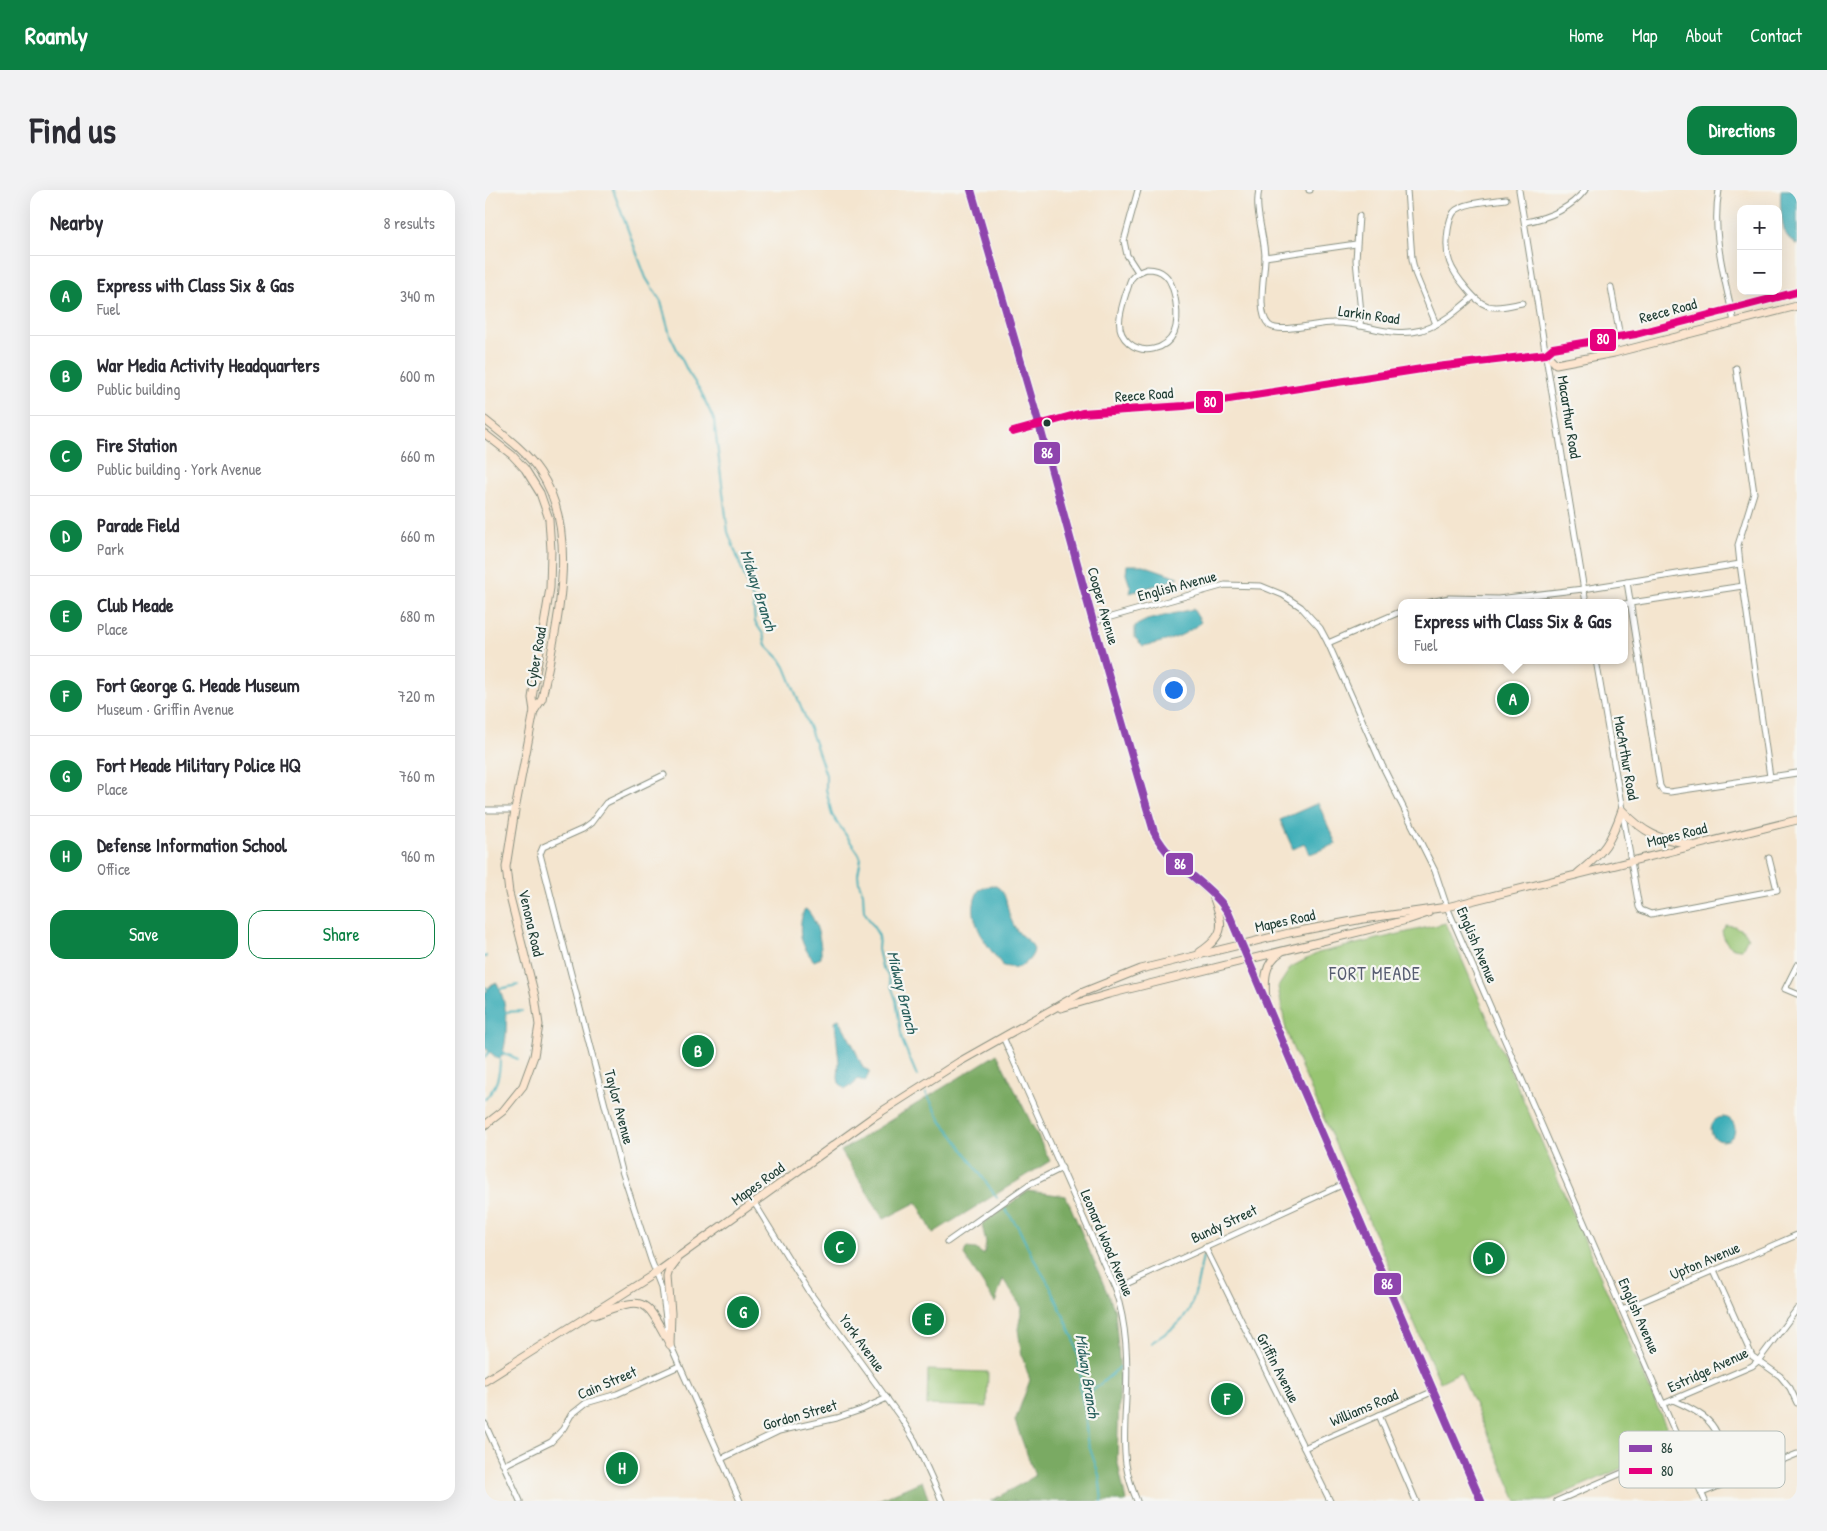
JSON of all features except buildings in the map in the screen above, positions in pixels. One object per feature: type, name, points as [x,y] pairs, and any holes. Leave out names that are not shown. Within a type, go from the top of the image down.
[{"type":"street","name":"Cooper Avenue","points":[[971,190],[1154,832],[1161,847],[1172,859],[1223,904],[1242,944]]},
{"type":"street","points":[[1138,190],[1124,241],[1127,255],[1138,272]]},
{"type":"street","name":"Larkin Road","points":[[1259,190],[1257,200],[1265,257],[1262,298],[1265,320],[1269,325],[1279,329],[1337,322],[1384,332],[1403,333],[1425,329],[1436,324],[1455,313],[1473,297]]},
{"type":"street","points":[[1407,190],[1412,259],[1415,273],[1436,324]]},
{"type":"street","name":"Macarthur Road","points":[[1519,190],[1583,589]]},
{"type":"street","points":[[1525,222],[1550,216],[1562,210],[1575,201],[1585,190]]},
{"type":"street","points":[[1719,190],[1718,246],[1734,322]]},
{"type":"street","points":[[1506,199],[1461,208],[1455,211],[1449,222],[1446,243],[1448,259],[1454,274],[1473,297],[1489,306],[1496,307],[1522,303]]},
{"type":"street","points":[[1359,216],[1356,244],[1356,277],[1361,313],[1360,326]]},
{"type":"street","points":[[1265,257],[1356,244]]},
{"type":"street","points":[[1156,269],[1164,274],[1169,280],[1175,300],[1175,332],[1165,344],[1154,349],[1141,349],[1131,345],[1120,330],[1119,318],[1131,278],[1138,272],[1156,269]]},
{"type":"street","points":[[1611,287],[1620,337]]},
{"type":"street","name":"Reece Road","points":[[1013,432],[1082,413],[1184,406],[1428,368],[1546,354],[1553,348],[1620,337],[1797,292]]},
{"type":"street","name":"Reece Road","points":[[1546,354],[1556,364],[1614,353],[1797,306]]},
{"type":"street","points":[[1736,368],[1754,493],[1738,545],[1739,564],[1770,777]]},
{"type":"street","name":"Cyber Road","points":[[485,420],[534,463],[550,490],[559,517],[562,570],[558,607],[543,699],[534,711]]},
{"type":"street","name":"Cyber Road","points":[[485,434],[512,455],[525,469],[540,493],[549,519],[551,550],[550,588],[532,698],[534,711]]},
{"type":"street","points":[[1511,599],[1739,564]]},
{"type":"street","points":[[1627,582],[1627,599]]},
{"type":"street","name":"English Avenue","points":[[1093,622],[1225,585],[1261,586],[1283,595],[1301,606],[1320,628],[1382,765],[1435,871],[1447,907],[1675,1431]]},
{"type":"street","points":[[1628,604],[1743,586]]},
{"type":"street","points":[[1583,589],[1585,599]]},
{"type":"street","points":[[1628,610],[1660,786],[1663,791],[1670,792],[1797,773]]},
{"type":"street","points":[[1328,643],[1398,613]]},
{"type":"street","points":[[1392,617],[1398,616]]},
{"type":"street","name":"MacArthur Road","points":[[1597,664],[1641,910],[1651,914],[1777,890],[1769,858]]},
{"type":"street","name":"Venona Road","points":[[485,1125],[503,1111],[523,1086],[534,1056],[539,1025],[535,996],[509,893],[506,866],[534,711]]},
{"type":"street","name":"Taylor Avenue","points":[[664,775],[606,803],[591,823],[583,829],[543,847],[540,854],[623,1171],[664,1294],[670,1345],[740,1501]]},
{"type":"street","points":[[485,810],[515,810]]},
{"type":"street","points":[[1575,875],[1594,860],[1610,842],[1622,810],[1649,834],[1693,845]]},
{"type":"street","name":"Mapes Road","points":[[1049,1011],[1109,994],[1407,920],[1447,907],[1631,860],[1797,820]]},
{"type":"street","points":[[1195,956],[1209,946],[1220,931],[1221,922],[1212,894]]},
{"type":"street","name":"Mapes Road","points":[[485,1382],[656,1273],[755,1204],[873,1117],[959,1062],[1081,993],[1141,969],[1242,944],[1329,925],[1447,907]]},
{"type":"street","points":[[1242,944],[1481,1501]]},
{"type":"street","points":[[1267,1004],[1266,971],[1271,961],[1284,950]]},
{"type":"street","points":[[1797,964],[1785,989],[1797,994]]},
{"type":"street","name":"Leonard Wood Avenue","points":[[1003,1037],[1121,1305],[1126,1341],[1125,1453],[1129,1476],[1137,1501]]},
{"type":"street","points":[[947,1242],[1021,1190],[1062,1168]]},
{"type":"street","name":"Bundy Street","points":[[1115,1289],[1344,1184]]},
{"type":"street","name":"York Avenue","points":[[755,1204],[809,1290],[887,1398],[915,1441],[942,1501]]},
{"type":"street","name":"Upton Avenue","points":[[1622,1310],[1797,1235]]},
{"type":"street","name":"Griffin Avenue","points":[[1205,1247],[1330,1501]]},
{"type":"street","points":[[670,1345],[671,1313],[668,1277],[670,1270],[680,1256]]},
{"type":"street","points":[[1714,1271],[1752,1356],[1779,1376],[1790,1388],[1797,1403]]},
{"type":"street","points":[[581,1321],[623,1306],[640,1303],[652,1311],[670,1345]]},
{"type":"street","name":"Estridge Avenue","points":[[1663,1404],[1752,1366],[1758,1361],[1797,1309]]},
{"type":"street","name":"Cain Street","points":[[503,1465],[551,1442],[563,1429],[571,1415],[586,1403],[615,1394],[679,1366]]},
{"type":"street","name":"Williams Road","points":[[1304,1448],[1434,1391]]},
{"type":"street","name":"Gordon Street","points":[[721,1459],[779,1431],[837,1418],[887,1398]]},
{"type":"street","points":[[1673,1400],[1700,1414],[1717,1431]]},
{"type":"street","points":[[1379,1415],[1416,1501]]},
{"type":"street","points":[[485,1424],[520,1501]]},
{"type":"street","points":[[1785,1459],[1797,1454]]},
{"type":"street","points":[[1557,1501],[1619,1474]]},
{"type":"street","name":"English Avenue","points":[[1700,1488],[1705,1501]]},
{"type":"street","points":[[1702,1493],[1713,1488]]},
{"type":"green space","points":[[1446,923],[1668,1431],[1619,1431],[1619,1469],[1547,1501],[1517,1501],[1460,1372],[1440,1382],[1286,1030],[1278,987],[1291,967],[1318,953]]},
{"type":"green space","points":[[1726,925],[1734,926],[1745,932],[1748,937],[1742,949],[1734,948],[1726,942],[1722,931]]},
{"type":"green space","points":[[997,1054],[1050,1161],[933,1233],[917,1202],[884,1219],[841,1151]]},
{"type":"green space","points":[[1028,1191],[1066,1196],[1115,1311],[1120,1372],[1117,1459],[1126,1501],[991,1501],[1035,1476],[1015,1421],[1030,1380],[1022,1356],[1018,1329],[1022,1308],[1003,1279],[995,1303],[964,1255],[966,1248],[976,1249],[984,1255],[986,1243],[982,1224]]},
{"type":"green space","points":[[928,1370],[988,1372],[987,1407],[927,1405]]},
{"type":"green space","points":[[922,1481],[929,1501],[876,1501]]},
{"type":"water","points":[[1781,190],[1797,190],[1797,245],[1788,237],[1784,230]]},
{"type":"water","points":[[1127,565],[1143,565],[1178,577],[1130,593],[1131,589],[1126,574]]},
{"type":"water","points":[[1193,609],[1201,622],[1181,635],[1143,646],[1135,638],[1135,626],[1147,620]]},
{"type":"water","points":[[1318,803],[1336,844],[1310,854],[1304,844],[1293,849],[1280,820]]},
{"type":"water","points":[[992,885],[1003,893],[1014,926],[1034,948],[1032,956],[1020,967],[1003,966],[984,940],[975,920],[975,900],[979,890]]},
{"type":"water","points":[[806,909],[816,925],[821,945],[821,958],[814,961],[803,943],[800,931],[804,910]]},
{"type":"water","points":[[497,983],[501,991],[506,1019],[506,1038],[502,1056],[498,1059],[485,1048],[485,994],[490,986]]},
{"type":"water","points":[[839,1019],[863,1068],[870,1071],[865,1082],[858,1079],[854,1084],[845,1089],[839,1083],[838,1078],[839,1062],[835,1023]]},
{"type":"water","points":[[1723,1117],[1732,1120],[1735,1129],[1732,1138],[1723,1141],[1714,1138],[1711,1129],[1714,1120]]},
{"type":"waterway","name":"Midway Branch","points":[[613,190],[646,278],[661,302],[670,335],[714,420],[728,532],[753,599],[755,622],[763,634],[766,645],[785,667],[826,775],[826,789],[832,815],[861,859],[858,874],[863,893],[864,911],[879,936],[878,949],[882,967],[887,974],[896,1000],[902,1040],[917,1076]]},
{"type":"waterway","points":[[499,989],[518,985]]},
{"type":"waterway","points":[[505,1012],[522,1011]]},
{"type":"waterway","points":[[485,1057],[489,1052]]},
{"type":"waterway","points":[[503,1053],[518,1059]]},
{"type":"waterway","points":[[485,1099],[497,1080],[500,1058]]},
{"type":"waterway","name":"Midway Branch","points":[[926,1093],[942,1122],[997,1198]]},
{"type":"waterway","name":"Midway Branch","points":[[1005,1209],[1018,1227],[1051,1288],[1074,1339],[1081,1377],[1080,1388],[1085,1410],[1087,1440],[1099,1475],[1102,1501]]},
{"type":"waterway","points":[[1151,1343],[1175,1326],[1187,1313],[1195,1293],[1203,1256]]},
{"type":"waterway","points":[[1082,1400],[1120,1367]]},
{"type":"transit line","name":"86","points":[[971,190],[1154,832],[1171,856],[1210,891],[1228,912],[1481,1501]]},
{"type":"transit line","name":"80","points":[[1013,432],[1082,413],[1184,406],[1428,368],[1546,354],[1553,348],[1636,334],[1797,292]]},
{"type":"place","name":"Express with Class Six & Gas","points":[[1513,699]]},
{"type":"place","name":"War Media Activity Headquarters","points":[[698,1051]]},
{"type":"place","name":"Fire Station","points":[[840,1247]]},
{"type":"place","name":"Parade Field","points":[[1489,1258]]},
{"type":"place","name":"Fort Meade Military Police HQ","points":[[743,1312]]},
{"type":"place","name":"Club Meade","points":[[928,1319]]},
{"type":"place","name":"Fort George G. Meade Museum","points":[[1227,1399]]},
{"type":"place","name":"Defense Information School","points":[[622,1468]]},
{"type":"district","name":"FORT MEADE","points":[[1375,974]]}]
